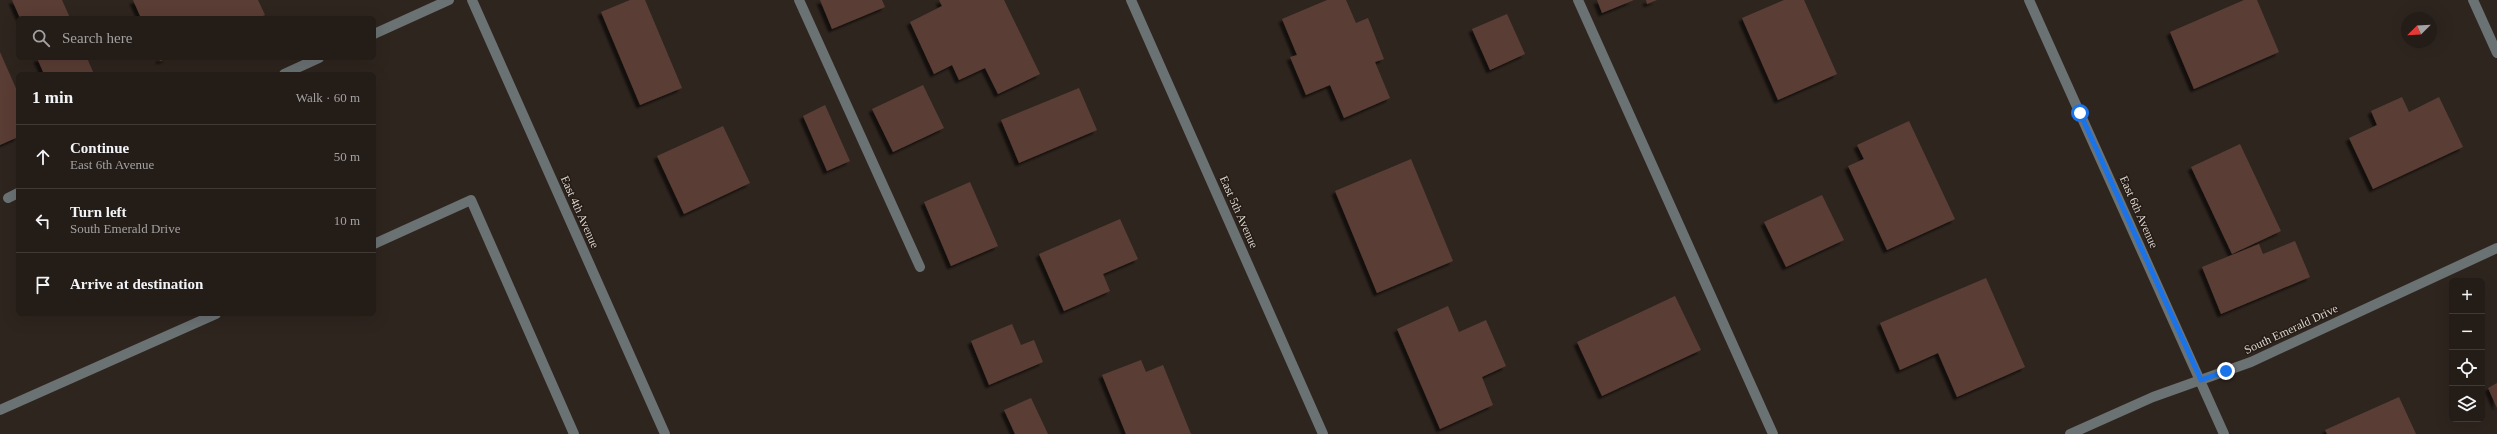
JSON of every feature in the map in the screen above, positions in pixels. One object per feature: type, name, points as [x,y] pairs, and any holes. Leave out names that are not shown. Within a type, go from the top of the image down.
[{"type":"street","points":[[376,33],[449,0]]},
{"type":"street","name":"East 4th Avenue","points":[[472,0],[665,434]]},
{"type":"street","points":[[799,0],[920,267]]},
{"type":"street","name":"East 5th Avenue","points":[[1131,0],[1323,434]]},
{"type":"street","points":[[1578,0],[1773,434]]},
{"type":"street","name":"East 6th Avenue","points":[[2029,0],[2224,434]]},
{"type":"street","points":[[2473,0],[2497,53]]},
{"type":"street","points":[[288,72],[316,60]]},
{"type":"street","points":[[8,198],[16,194]]},
{"type":"street","points":[[376,243],[471,200],[574,434]]},
{"type":"street","name":"South Emerald Drive","points":[[2070,434],[2153,397],[2251,362],[2497,248]]},
{"type":"street","points":[[0,410],[212,316]]},
{"type":"building","points":[[12,0],[62,0],[69,16],[19,16]]},
{"type":"building","points":[[133,0],[258,0],[265,15],[263,16],[140,16]]},
{"type":"building","points":[[630,0],[645,0],[682,88],[640,105],[601,12]]},
{"type":"building","points":[[820,0],[882,0],[885,7],[832,29]]},
{"type":"building","points":[[939,0],[1004,0],[1040,74],[998,94],[985,68],[959,80],[952,65],[934,74],[910,22],[942,6]]},
{"type":"building","points":[[1327,0],[1346,0],[1356,23],[1368,18],[1384,59],[1375,62],[1390,98],[1344,118],[1330,85],[1306,95],[1290,57],[1297,55],[1282,19]]},
{"type":"building","points":[[1597,0],[1634,0],[1602,13]]},
{"type":"building","points":[[1646,0],[1657,0],[1647,4]]},
{"type":"building","points":[[1784,0],[1804,0],[1837,74],[1778,100],[1742,18]]},
{"type":"building","points":[[2244,0],[2257,0],[2279,52],[2194,89],[2170,32]]},
{"type":"building","points":[[1507,14],[1525,54],[1490,70],[1472,29]]},
{"type":"building","points":[[0,52],[16,88],[16,138],[0,145]]},
{"type":"building","points":[[38,60],[88,60],[93,72],[43,72]]},
{"type":"building","points":[[923,85],[944,128],[893,152],[872,109]]},
{"type":"building","points":[[1079,88],[1097,130],[1019,163],[1001,120]]},
{"type":"building","points":[[2402,97],[2409,112],[2439,97],[2463,147],[2373,189],[2349,138],[2377,125],[2371,111]]},
{"type":"building","points":[[825,105],[850,161],[827,171],[803,116]]},
{"type":"building","points":[[1909,121],[1955,219],[1887,250],[1848,166],[1864,159],[1857,145]]},
{"type":"building","points":[[723,126],[750,183],[684,214],[657,156]]},
{"type":"building","points":[[2240,144],[2281,231],[2232,254],[2191,167]]},
{"type":"building","points":[[1411,159],[1453,261],[1377,293],[1335,191]]},
{"type":"building","points":[[970,182],[998,246],[951,266],[924,202]]},
{"type":"building","points":[[1822,195],[1844,240],[1786,267],[1764,222]]},
{"type":"building","points":[[1120,219],[1138,259],[1103,274],[1110,291],[1064,311],[1039,254]]},
{"type":"building","points":[[2295,241],[2310,277],[2221,314],[2202,267],[2259,244],[2263,254]]},
{"type":"building","points":[[1986,278],[2025,367],[1957,397],[1938,353],[1900,370],[1880,323]]},
{"type":"building","points":[[1675,296],[1701,350],[1602,396],[1577,342]]},
{"type":"building","points":[[1448,306],[1459,332],[1486,320],[1506,366],[1482,377],[1493,405],[1440,429],[1397,329]]},
{"type":"building","points":[[1012,324],[1021,345],[1034,340],[1043,362],[989,385],[971,341]]},
{"type":"building","points":[[1141,360],[1146,372],[1163,365],[1191,434],[1126,434],[1102,375]]},
{"type":"building","points":[[2497,383],[2497,408],[2488,388]]},
{"type":"building","points":[[2399,397],[2416,434],[2327,434],[2325,430]]},
{"type":"building","points":[[1031,398],[1048,434],[1015,434],[1004,410]]},
{"type":"route","points":[[2080,113],[2201,380],[2226,371]]}]
